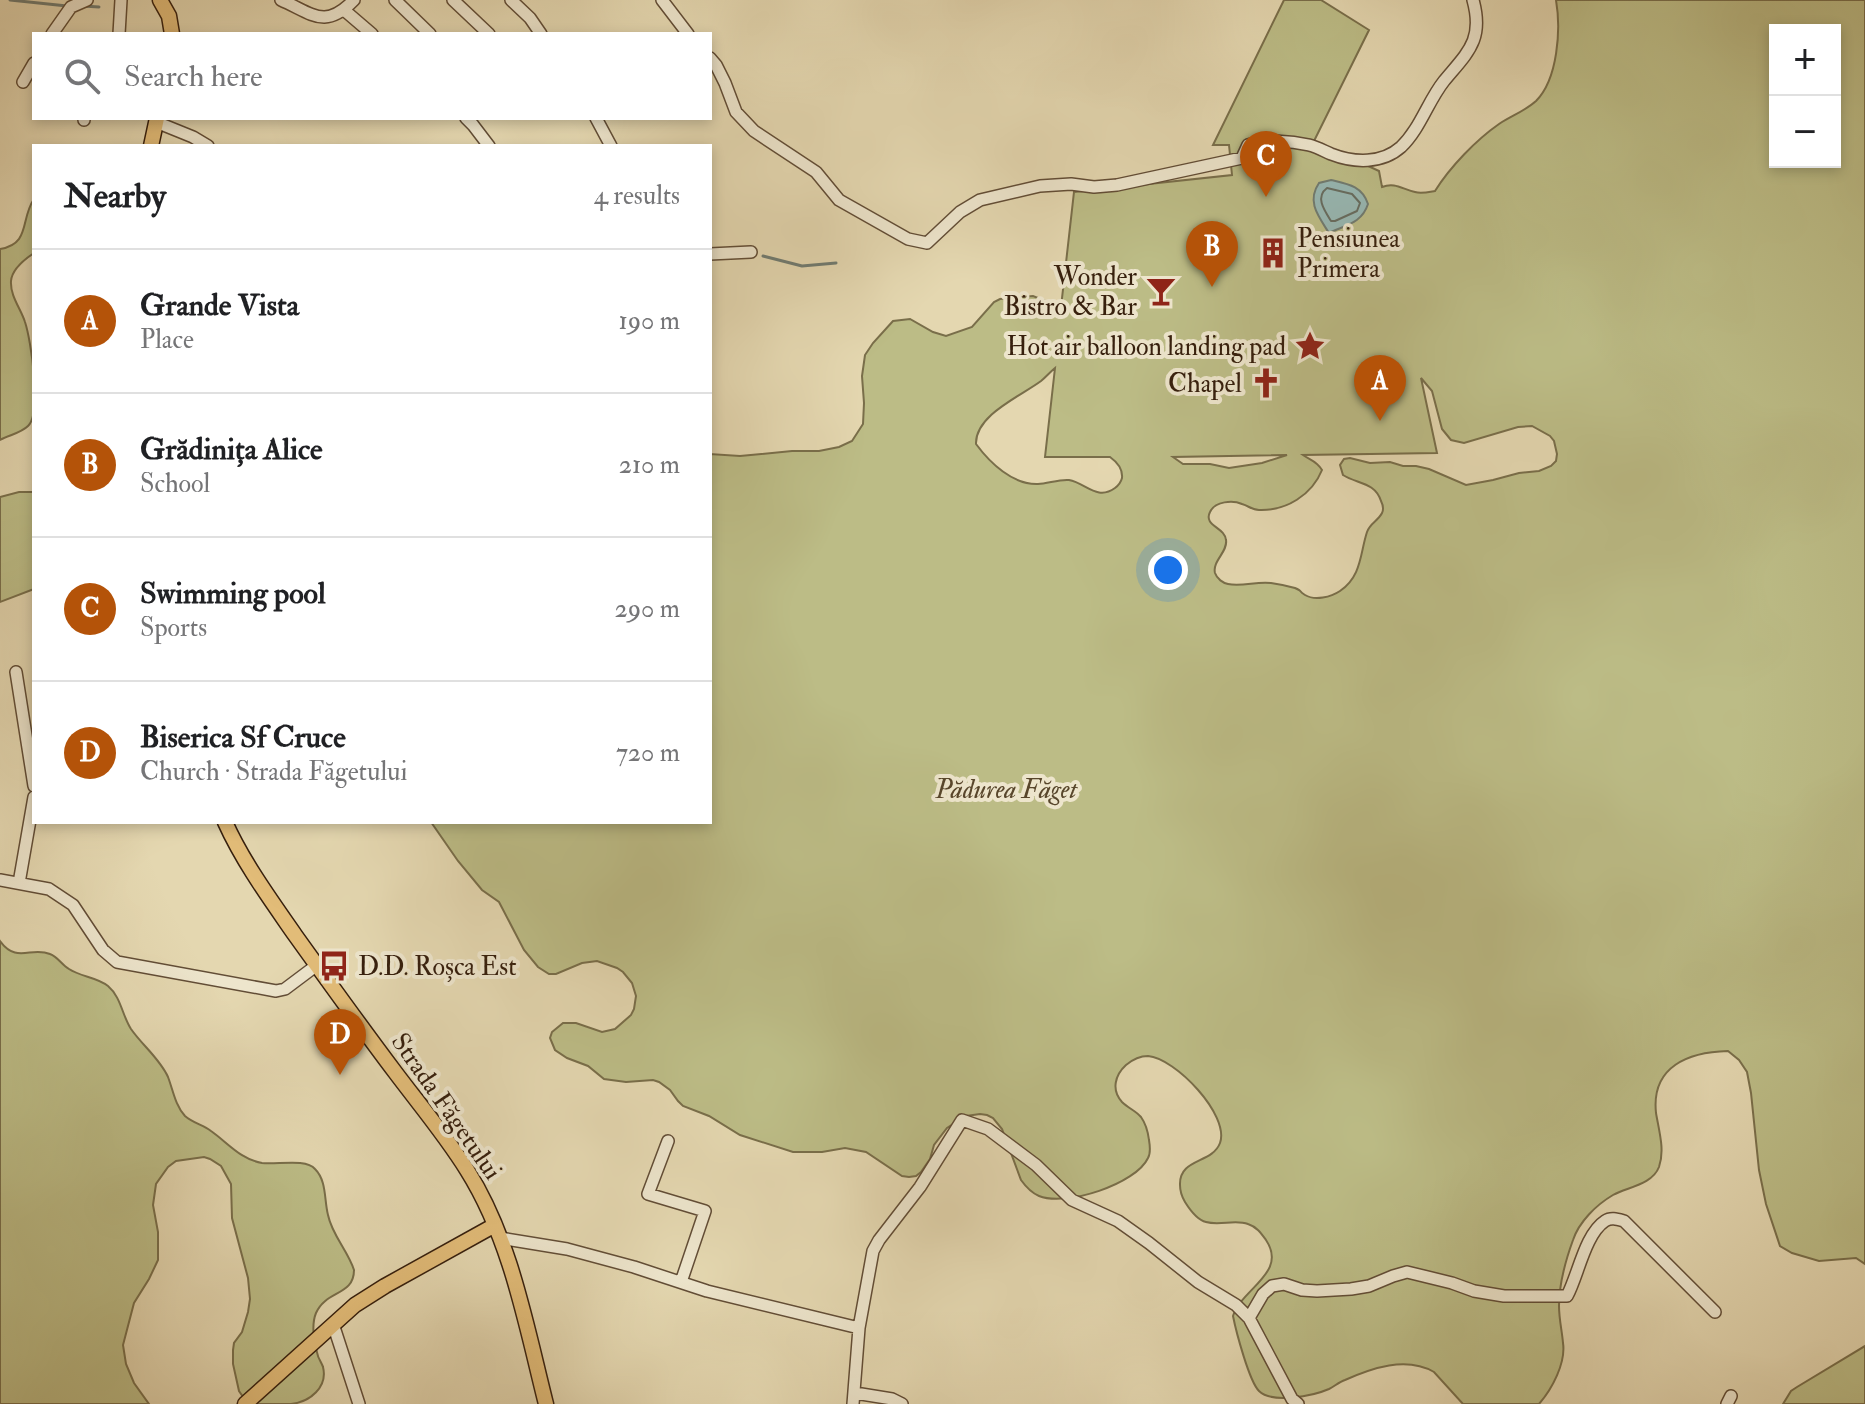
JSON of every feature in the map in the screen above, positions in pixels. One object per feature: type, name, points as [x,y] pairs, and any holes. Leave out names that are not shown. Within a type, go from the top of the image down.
[{"type":"main road","points":[[166,2],[172,32]]},
{"type":"main road","points":[[151,144],[156,120]]},
{"type":"main road","name":"Strada Făgetului","points":[[226,824],[244,858],[317,965],[453,1149],[480,1194],[498,1231],[546,1404]]},
{"type":"main road","points":[[245,1404],[355,1305],[385,1286],[498,1231]]},
{"type":"street","points":[[53,32],[71,7],[87,0]]},
{"type":"street","points":[[119,32],[121,0]]},
{"type":"street","points":[[281,0],[322,18],[333,17],[354,0]]},
{"type":"street","points":[[395,0],[428,32]]},
{"type":"street","points":[[453,0],[487,32]]},
{"type":"street","points":[[511,0],[540,32]]},
{"type":"street","points":[[662,0],[686,32]]},
{"type":"street","points":[[712,60],[736,112],[754,131],[816,172],[839,200],[908,239],[927,243],[960,212],[980,200],[1040,186],[1117,185],[1242,158],[1248,145],[1254,143],[1308,145],[1358,161],[1388,156],[1407,141],[1442,83],[1467,53],[1478,26],[1473,0]]},
{"type":"street","points":[[344,10],[370,32]]},
{"type":"street","points":[[23,82],[32,66]]},
{"type":"street","points":[[156,120],[205,144]]},
{"type":"street","points":[[468,120],[487,144]]},
{"type":"street","points":[[597,120],[610,144]]},
{"type":"street","points":[[712,254],[751,252]]},
{"type":"street","points":[[16,672],[32,773]]},
{"type":"street","points":[[19,883],[32,808]]},
{"type":"street","points":[[0,880],[49,889],[73,905],[103,950],[117,962],[276,991],[285,989],[317,965]]},
{"type":"street","points":[[902,1404],[892,1399],[854,1398],[859,1328],[873,1251],[920,1187],[962,1120],[988,1129],[1036,1165],[1072,1200],[1118,1221],[1198,1282],[1236,1305],[1249,1318],[1292,1399],[1298,1404]]},
{"type":"street","points":[[668,1141],[648,1194],[705,1211],[681,1282]]},
{"type":"street","points":[[1249,1318],[1263,1294],[1272,1286],[1284,1284],[1317,1291],[1351,1289],[1407,1272],[1504,1296],[1567,1296],[1594,1233],[1605,1220],[1613,1218],[1624,1221],[1715,1312]]},
{"type":"street","points":[[498,1231],[707,1291],[859,1328]]},
{"type":"street","points":[[333,1324],[359,1404]]},
{"type":"green space","name":"Pădurea Făget","points":[[1284,0],[1321,0],[1369,30],[1314,141],[1379,171],[1382,187],[1395,186],[1420,193],[1435,191],[1473,146],[1499,124],[1532,105],[1543,92],[1556,53],[1556,0],[1865,0],[1865,1264],[1856,1258],[1819,1261],[1780,1246],[1759,1170],[1747,1072],[1728,1051],[1700,1054],[1687,1059],[1666,1073],[1656,1097],[1661,1154],[1656,1173],[1645,1182],[1600,1204],[1576,1233],[1560,1290],[1562,1359],[1549,1391],[1539,1404],[1463,1404],[1434,1372],[1401,1364],[1366,1371],[1329,1389],[1303,1396],[1273,1397],[1259,1391],[1247,1367],[1233,1316],[1268,1271],[1271,1252],[1266,1240],[1254,1227],[1243,1223],[1203,1221],[1185,1202],[1180,1189],[1181,1176],[1190,1165],[1216,1150],[1221,1131],[1217,1118],[1198,1090],[1172,1066],[1159,1059],[1148,1056],[1133,1060],[1122,1069],[1116,1083],[1116,1093],[1143,1120],[1148,1134],[1150,1154],[1141,1168],[1099,1191],[1051,1199],[1034,1193],[1021,1180],[1002,1129],[987,1115],[966,1116],[947,1128],[934,1145],[930,1159],[921,1172],[909,1177],[902,1176],[866,1152],[845,1148],[793,1152],[740,1135],[709,1116],[683,1106],[670,1090],[653,1080],[626,1082],[604,1079],[588,1066],[555,1050],[550,1038],[552,1032],[563,1023],[576,1023],[602,1032],[615,1029],[634,1009],[636,996],[632,983],[617,968],[597,961],[582,963],[556,974],[549,974],[538,967],[524,950],[499,902],[482,890],[432,824],[712,824],[712,454],[740,456],[819,451],[852,441],[863,424],[865,355],[893,321],[910,319],[946,336],[972,327],[1000,299],[1033,296],[1061,307],[1074,192],[1232,175],[1229,145],[1213,145]],"holes":[[[1055,368],[1045,457],[1110,457],[1122,471],[1122,478],[1118,486],[1103,493],[1069,480],[1038,484],[1020,481],[995,465],[976,444],[983,424],[991,415]],[[1421,378],[1432,391],[1442,429],[1451,440],[1464,443],[1518,427],[1532,426],[1554,441],[1556,461],[1539,471],[1466,485],[1416,466],[1344,459],[1340,465],[1343,475],[1374,490],[1383,508],[1368,529],[1359,564],[1347,585],[1332,595],[1313,598],[1295,588],[1274,583],[1239,585],[1220,580],[1215,569],[1226,540],[1209,520],[1212,508],[1229,502],[1269,510],[1297,500],[1312,487],[1322,470],[1303,455],[1437,453]],[[1287,455],[1229,468],[1183,464],[1173,457]]]},
{"type":"green space","points":[[32,203],[32,254],[16,268],[11,281],[30,344],[32,419],[28,426],[0,440],[0,249],[10,246],[21,236]]},
{"type":"green space","points":[[32,492],[32,590],[0,602],[0,497]]},
{"type":"green space","points":[[0,941],[12,952],[50,954],[74,972],[108,986],[116,995],[131,1029],[165,1070],[185,1116],[247,1158],[262,1163],[305,1164],[319,1174],[330,1222],[354,1270],[353,1278],[345,1289],[326,1300],[316,1313],[314,1340],[324,1374],[320,1387],[311,1397],[291,1404],[248,1404],[239,1391],[233,1350],[248,1312],[248,1278],[232,1218],[231,1184],[221,1166],[204,1157],[176,1161],[156,1184],[153,1205],[158,1232],[158,1260],[134,1303],[123,1345],[126,1364],[134,1383],[149,1404],[0,1404]]},
{"type":"green space","points":[[1865,1346],[1865,1404],[1783,1404],[1791,1391]]},
{"type":"water","points":[[1331,180],[1358,190],[1368,204],[1358,219],[1329,233],[1315,209],[1314,197],[1319,183]]},
{"type":"waterway","points":[[10,0],[67,6]]},
{"type":"waterway","points":[[83,6],[99,7]]},
{"type":"waterway","points":[[763,256],[802,266],[836,263]]},
{"type":"place","name":"Swimming pool","points":[[1266,197]]},
{"type":"place","name":"Pensiunea Primera","points":[[1273,253]]},
{"type":"place","name":"Grădinița Alice","points":[[1212,287]]},
{"type":"place","name":"Wonder Bistro & Bar","points":[[1161,291]]},
{"type":"place","name":"Hot air balloon landing pad","points":[[1310,346]]},
{"type":"place","name":"Chapel","points":[[1266,383]]},
{"type":"place","name":"Grande Vista","points":[[1380,421]]},
{"type":"place","name":"D.D. Roșca Est","points":[[334,966]]},
{"type":"place","name":"Biserica Sf Cruce","points":[[340,1075]]}]
